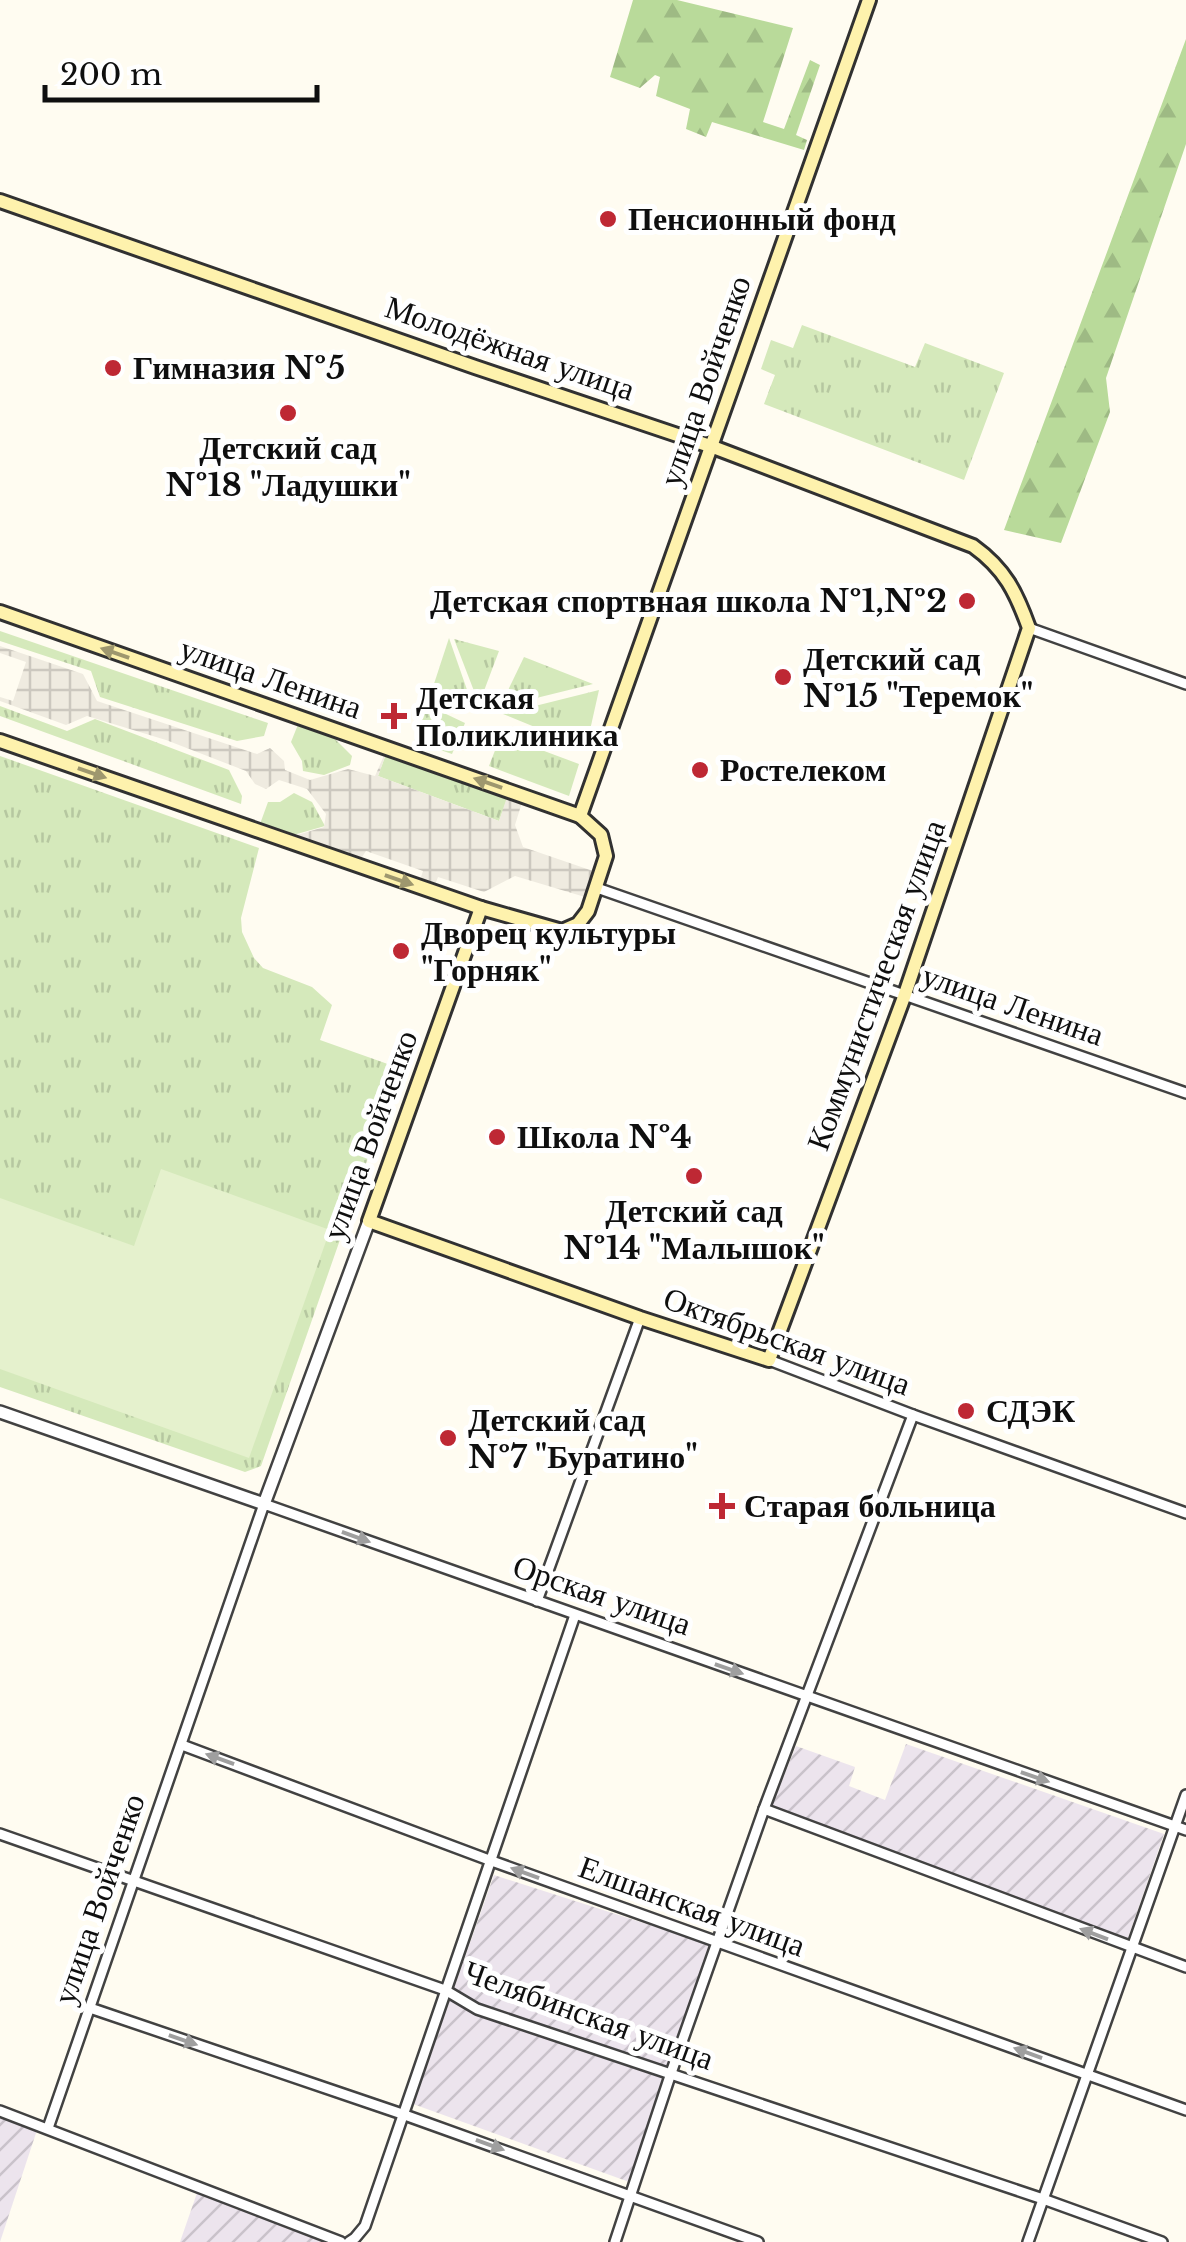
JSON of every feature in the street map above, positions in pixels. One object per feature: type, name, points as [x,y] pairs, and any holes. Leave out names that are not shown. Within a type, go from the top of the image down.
[{"type":"main road","name":"улица Войченко","points":[[580,816],[869,0]]},
{"type":"main road","name":"Молодёжная улица","points":[[0,201],[713,447],[974,546],[1008,579],[1030,628]]},
{"type":"main road","name":"улица Ленина","points":[[0,612],[580,816]]},
{"type":"main road","name":"Коммунистическая улица","points":[[769,1360],[904,996],[1030,628]]},
{"type":"main road","points":[[0,741],[482,908],[562,932],[578,924],[588,911],[606,856],[601,835],[580,816]]},
{"type":"main road","name":"улица Войченко","points":[[369,1221],[482,908]]},
{"type":"main road","name":"Октябрьская улица","points":[[369,1221],[769,1360]]},
{"type":"street","points":[[1030,628],[1186,684]]},
{"type":"street","name":"улица Ленина","points":[[597,888],[1186,1093]]},
{"type":"street","name":"улица Войченко","points":[[48,2128],[264,1504],[369,1221]]},
{"type":"street","points":[[537,1601],[640,1318]]},
{"type":"street","name":"Октябрьская улица","points":[[769,1360],[1186,1514]]},
{"type":"street","name":"Орская улица","points":[[0,1412],[1181,1828]]},
{"type":"street","points":[[615,2242],[764,1810],[912,1415]]},
{"type":"street","points":[[0,2111],[345,2242],[361,2233],[575,1615]]},
{"type":"street","name":"Елшанская улица","points":[[182,1745],[1186,2110]]},
{"type":"street","points":[[1028,2242],[1132,1948],[1181,1828],[1186,1796]]},
{"type":"street","points":[[764,1810],[1186,1967]]},
{"type":"street","name":"Челябинская улица","points":[[0,1834],[445,1990],[478,2008],[1162,2242]]},
{"type":"street","points":[[90,2008],[402,2114],[758,2242]]},
{"type":"shaded area","points":[[0,646],[83,674],[97,701],[257,754],[270,748],[284,761],[285,770],[310,780],[348,769],[375,776],[386,751],[523,799],[515,825],[523,847],[593,871],[585,897],[515,876],[484,892],[438,877],[435,885],[420,880],[423,871],[366,851],[360,860],[294,836],[324,827],[326,814],[307,789],[279,780],[266,789],[255,784],[246,771],[166,740],[87,716],[66,725],[0,701],[0,697],[13,701],[26,662],[0,653]],"holes":[[[386,754],[507,797],[499,821],[378,776]]]},
{"type":"shaded area","points":[[906,1744],[1164,1834],[1127,1941],[771,1808],[796,1746],[855,1767],[849,1786],[885,1800]]},
{"type":"shaded area","points":[[494,1875],[709,1944],[632,2183],[413,2104]]},
{"type":"shaded area","points":[[0,2114],[38,2127],[0,2242]]},
{"type":"shaded area","points":[[197,2193],[333,2242],[180,2242]]},
{"type":"green space","points":[[633,0],[677,0],[793,28],[763,122],[784,129],[810,60],[820,65],[796,135],[807,140],[804,150],[712,122],[706,137],[686,129],[690,109],[656,96],[660,77],[655,75],[640,88],[610,77]]},
{"type":"green space","points":[[1186,39],[1186,144],[1106,378],[1110,412],[1061,543],[1004,530]]},
{"type":"green space","points":[[802,325],[915,367],[925,343],[1004,373],[964,480],[764,404],[775,375],[761,369],[771,340],[793,348]]},
{"type":"green space","points":[[0,631],[268,723],[264,736],[237,741],[100,697],[91,671],[0,641]]},
{"type":"green space","points":[[449,638],[473,707],[467,712],[430,696]]},
{"type":"green space","points":[[454,639],[499,651],[479,704]]},
{"type":"green space","points":[[524,657],[593,684],[500,707]]},
{"type":"green space","points":[[599,690],[586,748],[503,714]]},
{"type":"green space","points":[[427,705],[465,723],[452,754],[414,741]]},
{"type":"green space","points":[[0,706],[67,731],[95,719],[229,770],[242,796],[241,804],[0,716]]},
{"type":"green space","points":[[299,722],[328,732],[352,756],[350,765],[324,775],[303,771],[291,742]]},
{"type":"green space","points":[[501,735],[579,764],[569,796],[489,766]]},
{"type":"green space","points":[[386,754],[508,797],[499,821],[378,776]]},
{"type":"green space","points":[[0,756],[259,848],[241,918],[242,932],[254,958],[263,968],[312,987],[332,1005],[320,1040],[399,1068],[353,1201],[332,1215],[342,1234],[261,1466],[245,1472],[0,1387]]},
{"type":"green space","points":[[294,793],[312,802],[325,826],[290,836],[260,824],[268,802],[280,802]]},
{"type":"green space","points":[[161,1169],[330,1230],[249,1458],[0,1369],[0,1198],[134,1246]]},
{"type":"place","name":"Пенсионный фонд","points":[[608,219]]},
{"type":"place","name":"Гимназия №5","points":[[113,368]]},
{"type":"place","name":"Детский сад №18 \"Ладушки\"","points":[[288,413]]},
{"type":"place","name":"Детская спортвная школа №1,№2","points":[[967,601]]},
{"type":"place","name":"Детский сад №15 \"Теремок\"","points":[[783,677]]},
{"type":"place","name":"Детская Поликлиника","points":[[394,716]]},
{"type":"place","name":"Ростелеком","points":[[700,770]]},
{"type":"place","name":"Дворец культуры \"Горняк\"","points":[[401,951]]},
{"type":"place","name":"Школа №4","points":[[497,1137]]},
{"type":"place","name":"Детский сад №14 \"Малышок\"","points":[[694,1176]]},
{"type":"place","name":"СДЭК","points":[[966,1411]]},
{"type":"place","name":"Детский сад №7 \"Буратино\"","points":[[448,1438]]},
{"type":"place","name":"Старая больница","points":[[722,1506]]}]
